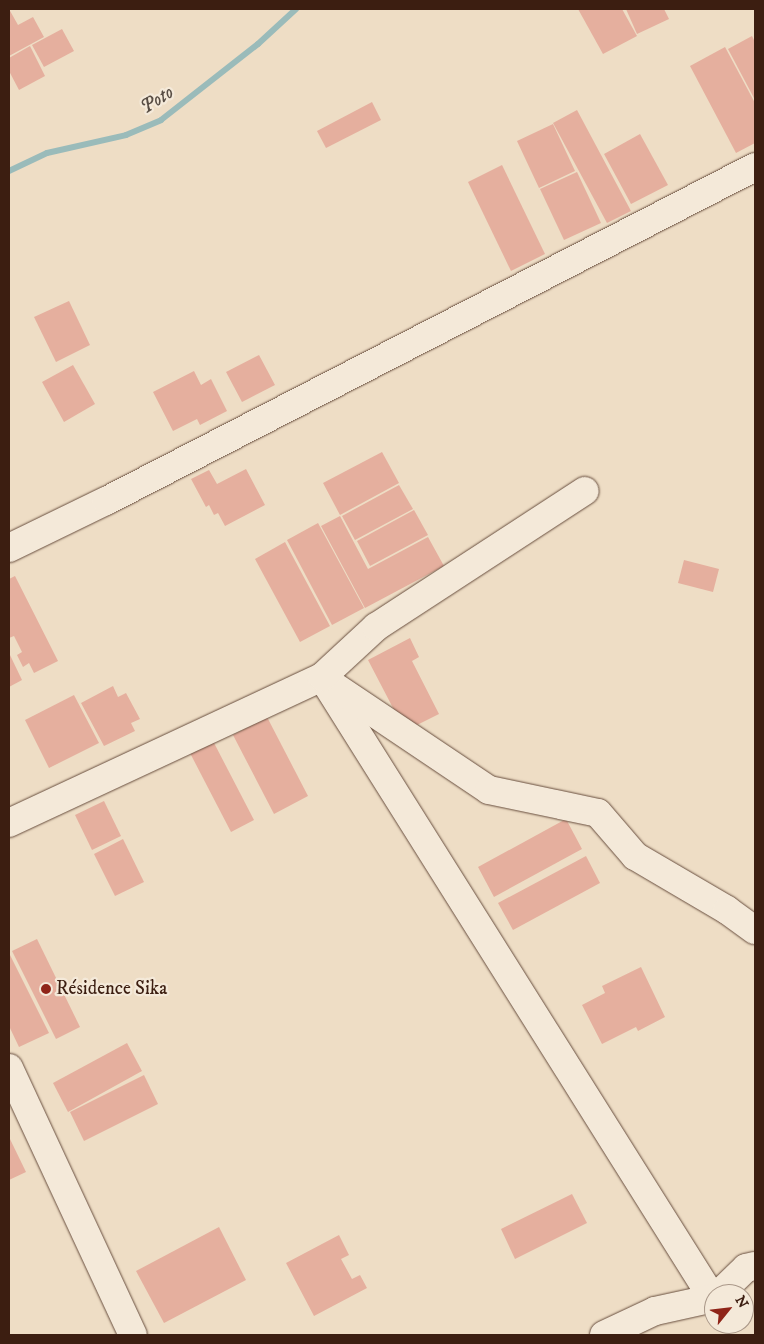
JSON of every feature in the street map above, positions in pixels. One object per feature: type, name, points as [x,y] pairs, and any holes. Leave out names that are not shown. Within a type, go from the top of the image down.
[{"type":"street","points":[[9,548],[106,501],[755,166]]},
{"type":"street","points":[[9,824],[322,677],[376,626],[585,491]]},
{"type":"street","points":[[322,677],[489,790],[598,813],[635,856],[727,910],[755,930]]},
{"type":"street","points":[[322,677],[707,1284]]},
{"type":"street","points":[[9,1068],[133,1335]]},
{"type":"street","points":[[729,1284],[746,1268],[755,1266]]},
{"type":"street","points":[[604,1335],[655,1311],[704,1300]]},
{"type":"building","points":[[9,9],[18,25],[33,17],[44,37],[9,56]]},
{"type":"building","points":[[578,9],[622,9],[637,36],[603,54]]},
{"type":"building","points":[[626,9],[664,9],[669,19],[637,34]]},
{"type":"building","points":[[62,29],[74,51],[44,67],[32,45]]},
{"type":"building","points":[[752,36],[755,42],[755,100],[728,49]]},
{"type":"building","points":[[30,46],[45,76],[19,90],[9,71],[9,58]]},
{"type":"building","points":[[725,47],[755,103],[755,143],[736,153],[690,66]]},
{"type":"building","points":[[372,102],[381,120],[326,148],[317,131]]},
{"type":"building","points":[[577,110],[631,211],[607,223],[553,123]]},
{"type":"building","points":[[553,124],[575,171],[539,188],[517,141]]},
{"type":"building","points":[[640,134],[668,185],[631,204],[604,154]]},
{"type":"building","points":[[502,165],[545,254],[511,271],[468,182]]},
{"type":"building","points":[[577,172],[601,223],[564,240],[540,189]]},
{"type":"building","points":[[69,301],[90,345],[56,362],[34,317]]},
{"type":"building","points":[[259,355],[275,385],[242,402],[226,372]]},
{"type":"building","points":[[73,365],[95,404],[64,422],[42,382]]},
{"type":"building","points":[[194,371],[201,385],[211,379],[227,411],[200,425],[197,419],[173,431],[153,392]]},
{"type":"building","points":[[382,452],[399,483],[340,515],[323,483]]},
{"type":"building","points":[[246,469],[265,505],[225,526],[218,513],[214,515],[209,505],[206,507],[191,479],[209,470],[217,484]]},
{"type":"building","points":[[399,485],[413,509],[355,540],[342,516]]},
{"type":"building","points":[[414,510],[428,535],[370,566],[357,541]]},
{"type":"building","points":[[340,516],[368,569],[428,537],[444,566],[365,608],[321,526]]},
{"type":"building","points":[[318,523],[364,608],[332,625],[287,540]]},
{"type":"building","points":[[285,542],[330,626],[300,642],[255,559]]},
{"type":"building","points":[[684,560],[719,569],[713,592],[678,583]]},
{"type":"building","points":[[15,576],[58,661],[34,673],[29,663],[23,667],[17,655],[22,652],[14,636],[9,638],[9,579]]},
{"type":"building","points":[[410,638],[419,657],[412,661],[439,714],[405,731],[368,660]]},
{"type":"building","points":[[9,653],[22,680],[9,687]]},
{"type":"building","points":[[113,686],[118,697],[126,693],[140,719],[131,723],[135,731],[104,746],[81,703]]},
{"type":"building","points":[[74,695],[99,743],[49,768],[25,720]]},
{"type":"building","points":[[267,717],[308,796],[274,814],[233,735]]},
{"type":"building","points":[[213,741],[254,820],[231,832],[190,753]]},
{"type":"building","points":[[104,801],[121,836],[92,850],[75,815]]},
{"type":"building","points":[[566,819],[582,849],[494,897],[478,867]]},
{"type":"building","points":[[123,839],[144,882],[115,896],[94,854]]},
{"type":"building","points":[[586,856],[600,883],[513,930],[498,903]]},
{"type":"building","name":"Résidence Sika","points":[[37,939],[80,1027],[56,1039],[12,951]]},
{"type":"building","name":"Résidence Sika","points":[[9,953],[49,1033],[19,1047],[9,1026]]},
{"type":"building","points":[[641,967],[665,1017],[638,1031],[636,1027],[602,1044],[582,1005],[605,993],[602,986]]},
{"type":"building","points":[[127,1043],[142,1071],[68,1112],[53,1083]]},
{"type":"building","points":[[144,1075],[158,1104],[84,1141],[70,1112]]},
{"type":"building","points":[[9,1137],[26,1172],[9,1180]]},
{"type":"building","points":[[572,1194],[587,1223],[515,1259],[501,1229]]},
{"type":"building","points":[[219,1227],[246,1280],[164,1323],[136,1271]]},
{"type":"building","points":[[339,1235],[349,1255],[341,1259],[352,1279],[360,1275],[367,1288],[314,1316],[286,1263]]},
{"type":"waterway","name":"Poto","points":[[9,171],[47,153],[126,135],[161,120],[258,44],[296,9]]},
{"type":"place","name":"Résidence Sika","points":[[46,989]]}]
